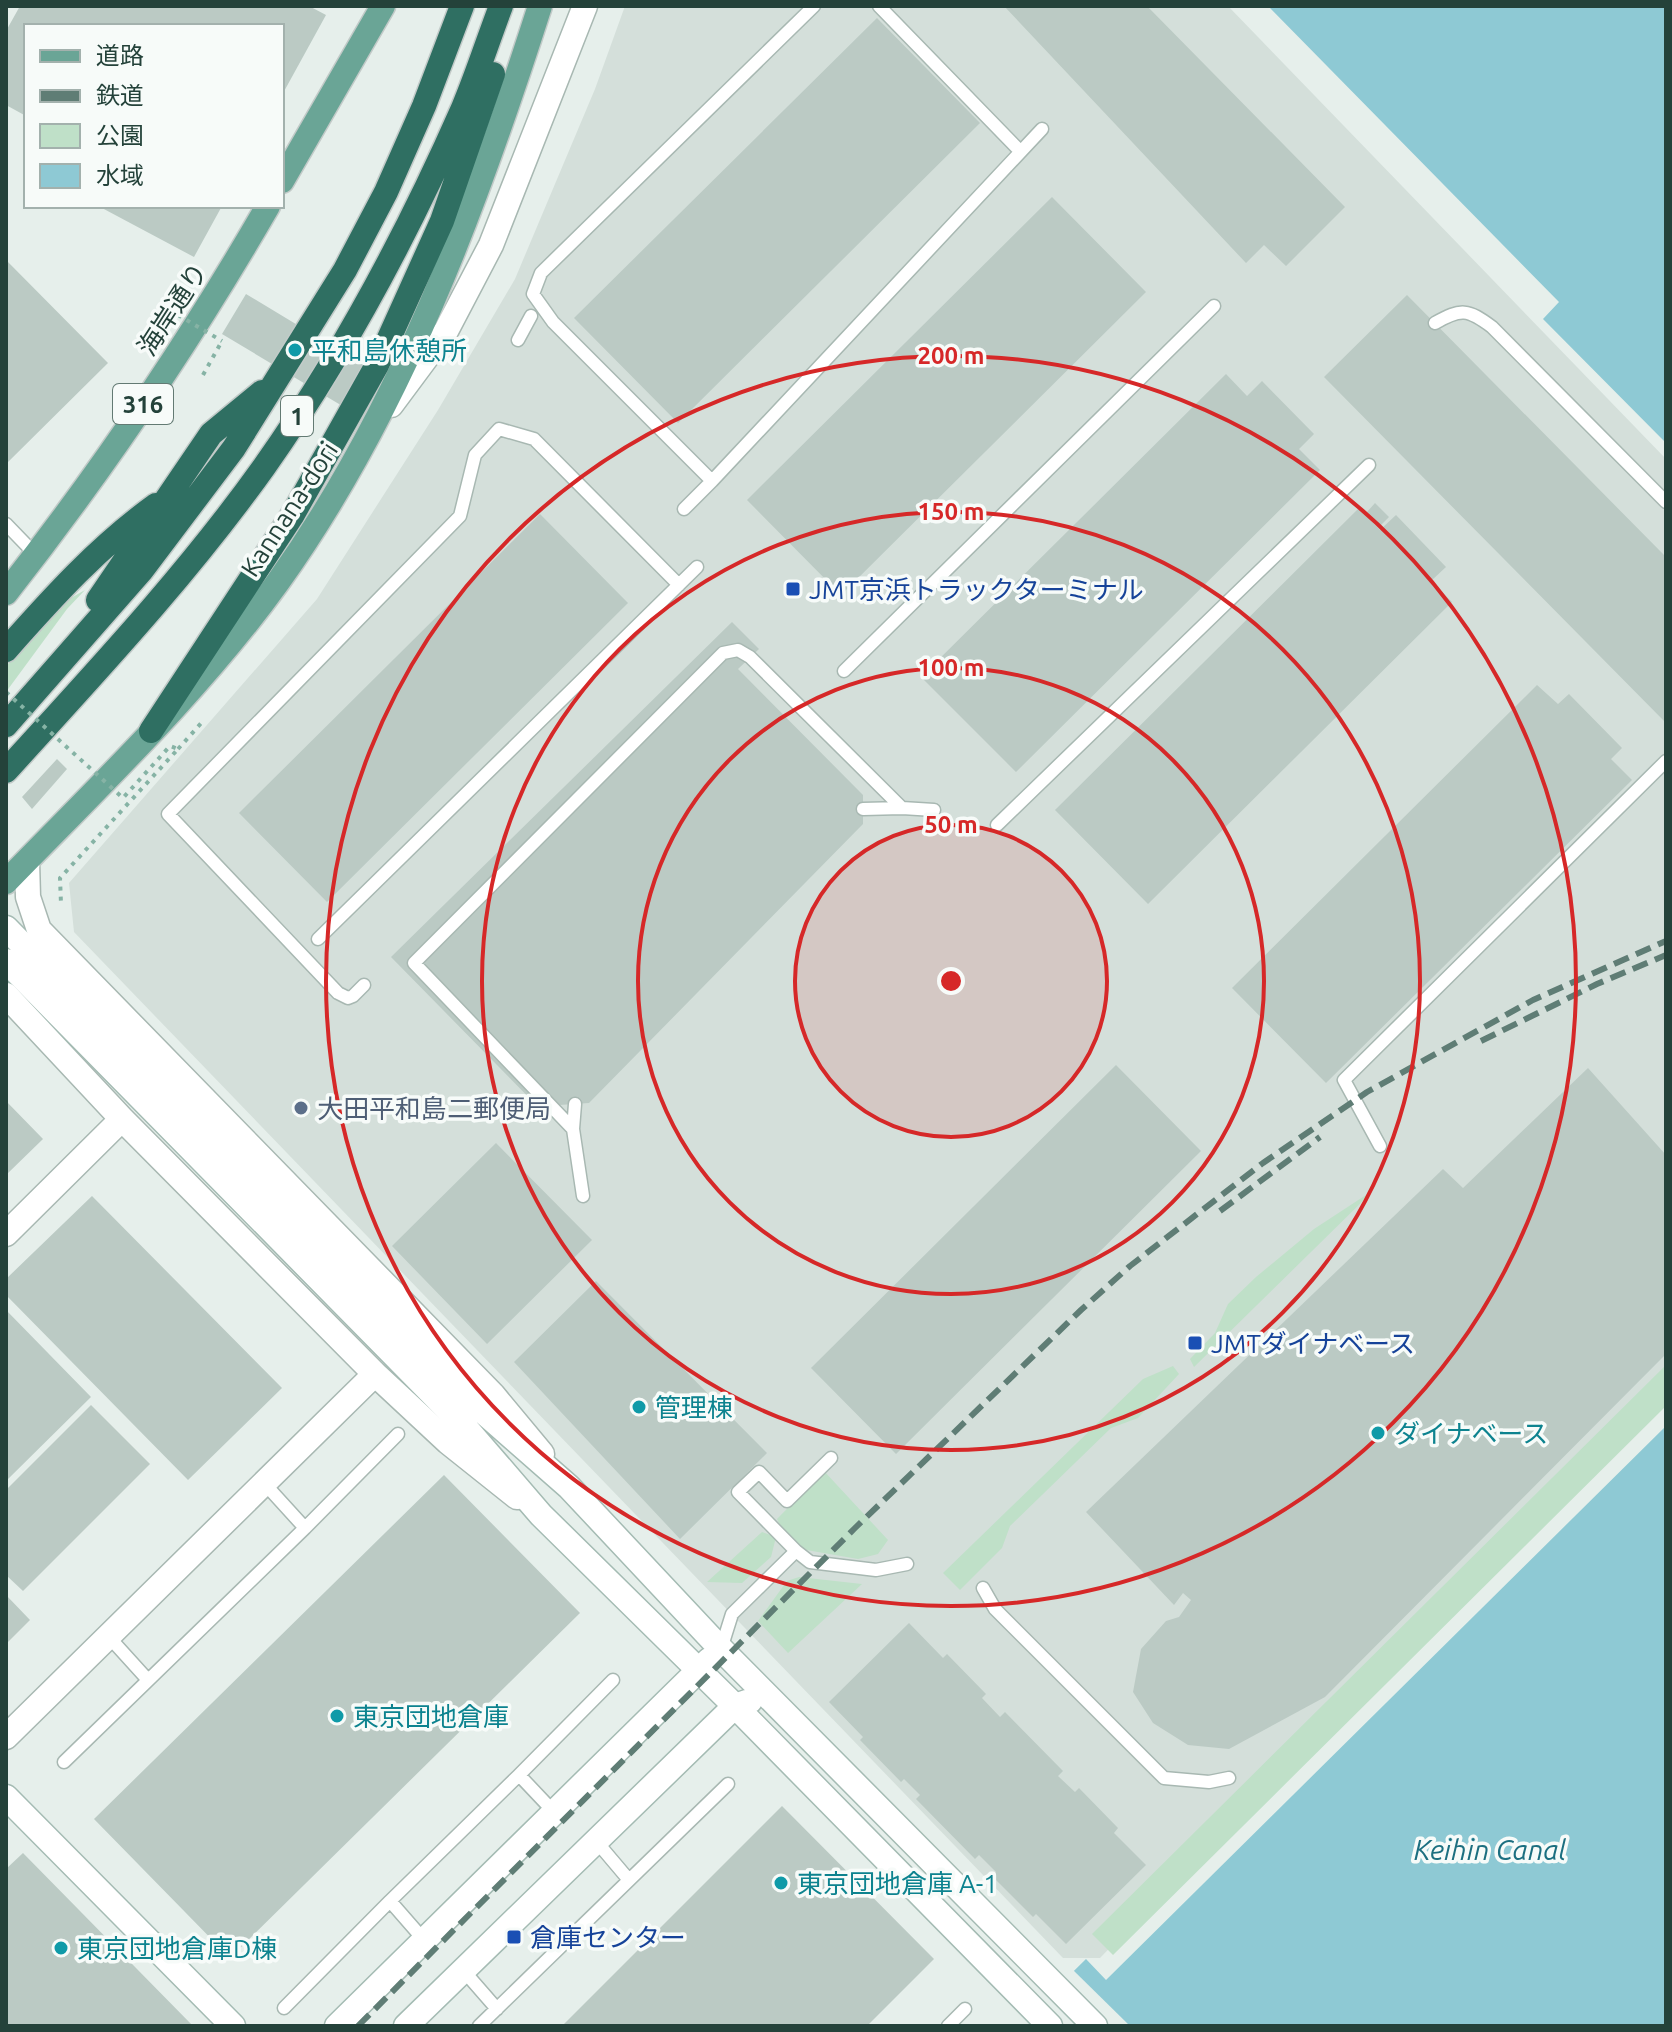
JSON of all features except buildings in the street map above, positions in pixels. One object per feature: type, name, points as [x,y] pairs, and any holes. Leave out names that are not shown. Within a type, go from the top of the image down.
[{"type":"highway","name":"1","points":[[6,725],[16,698],[142,570],[234,448],[345,270],[386,192],[424,106],[462,6]]},
{"type":"highway","name":"1","points":[[151,731],[292,516],[377,365],[442,221],[505,38],[503,6]]},
{"type":"highway","name":"1","points":[[6,771],[168,589],[263,468],[329,368],[379,282],[463,107],[503,6]]},
{"type":"highway","points":[[16,698],[145,532],[211,434],[277,379]]},
{"type":"highway","points":[[6,650],[80,569],[128,525],[166,497]]},
{"type":"main road","points":[[284,178],[383,6]]},
{"type":"main road","name":"Kannana-dori","points":[[6,882],[151,731],[218,656],[278,582],[333,501],[419,332],[485,173],[540,6]]},
{"type":"main road","name":"海岸通り","points":[[6,593],[158,383],[218,292],[267,208]]},
{"type":"street","points":[[366,439],[446,331],[491,245],[585,6]]},
{"type":"street","points":[[27,861],[28,897],[39,930],[493,1395],[569,1487],[721,1649],[1095,2026]]},
{"type":"street","points":[[6,928],[266,1208],[541,1515],[735,1706],[1050,2026]]},
{"type":"street","points":[[6,961],[480,1409],[569,1487]]},
{"type":"street","points":[[6,995],[122,1119],[375,1374],[448,1442],[541,1515]]},
{"type":"street","points":[[6,1234],[122,1119]]},
{"type":"street","points":[[6,1737],[375,1374]]},
{"type":"street","points":[[337,2026],[721,1649]]},
{"type":"street","points":[[406,2026],[735,1706],[767,1695]]},
{"type":"street","points":[[7,1799],[233,2026]]},
{"type":"lane","points":[[712,481],[553,322],[533,294],[541,273],[814,6]]},
{"type":"lane","points":[[879,6],[1020,151]]},
{"type":"lane","points":[[684,509],[1042,129]]},
{"type":"lane","points":[[844,671],[1214,306]]},
{"type":"lane","points":[[1435,323],[1454,312],[1474,313],[1492,327],[1666,502]]},
{"type":"lane","points":[[518,340],[531,316]]},
{"type":"lane","points":[[364,985],[348,998],[338,993],[168,814],[460,516],[475,455],[499,429],[534,439],[679,585]]},
{"type":"lane","points":[[997,825],[1369,465]]},
{"type":"lane","points":[[6,524],[35,554]]},
{"type":"lane","points":[[318,939],[697,567]]},
{"type":"lane","points":[[573,1129],[414,963],[723,653],[738,650],[750,657],[902,808]]},
{"type":"lane","points":[[1380,1146],[1344,1080],[1666,761]]},
{"type":"lane","points":[[863,809],[934,810]]},
{"type":"lane","points":[[575,1104],[573,1129],[583,1196]]},
{"type":"lane","points":[[64,1762],[398,1434]]},
{"type":"lane","points":[[831,1458],[787,1501],[759,1472],[738,1492],[810,1562],[876,1570],[907,1564]]},
{"type":"lane","points":[[264,1483],[305,1528]]},
{"type":"lane","points":[[721,1649],[732,1614],[796,1551]]},
{"type":"lane","points":[[983,1588],[995,1609],[1164,1778],[1209,1782],[1229,1778]]},
{"type":"lane","points":[[109,1637],[148,1680]]},
{"type":"lane","points":[[284,2008],[613,1680]]},
{"type":"lane","points":[[519,1775],[554,1812]]},
{"type":"lane","points":[[479,2026],[728,1784]]},
{"type":"lane","points":[[596,1841],[629,1880]]},
{"type":"lane","points":[[390,1901],[424,1940]]},
{"type":"lane","points":[[463,1970],[497,2009]]},
{"type":"lane","points":[[948,2026],[965,2009]]},
{"type":"path","points":[[178,315],[222,341],[203,375]]},
{"type":"path","points":[[16,698],[123,798],[170,746],[178,749]]},
{"type":"path","points":[[54,907],[61,906],[60,878],[204,720]]},
{"type":"shaded area","points":[[625,6],[1228,6],[1666,459],[1666,1377],[1100,1958],[1063,1958],[74,932],[69,883],[317,599],[438,410],[515,279],[595,89]]},
{"type":"green space","points":[[85,590],[67,609],[6,692],[8,664],[62,603]]},
{"type":"green space","points":[[1369,1193],[1194,1367],[1190,1359],[1215,1333],[1228,1304],[1314,1229]]},
{"type":"green space","points":[[1666,1365],[1666,1406],[1113,1955],[1092,1934]]},
{"type":"green space","points":[[1173,1366],[1179,1374],[1138,1418],[1111,1428],[1010,1526],[1002,1548],[960,1590],[943,1573],[1143,1379]]},
{"type":"green space","points":[[824,1471],[888,1540],[878,1554],[858,1559],[795,1548],[785,1536],[777,1519]]},
{"type":"green space","points":[[762,1532],[776,1537],[771,1557],[742,1583],[707,1582]]},
{"type":"green space","points":[[799,1577],[862,1584],[788,1653],[758,1621],[787,1581]]},
{"type":"water","points":[[1268,6],[1666,8],[1666,443],[1543,319],[1559,302]]},
{"type":"water","name":"Keihin Canal","points":[[1666,1426],[1666,2026],[1018,2026],[1086,1959],[1106,1980]]},
{"type":"pier","points":[[1071,1968],[1130,2026],[1017,2026],[1015,2023]]},
{"type":"railway","points":[[358,2026],[855,1528],[1130,1266],[1263,1163],[1367,1092],[1533,1000],[1666,941]]},
{"type":"railway","points":[[1481,1041],[1597,984],[1666,955]]},
{"type":"railway","points":[[1220,1211],[1320,1137]]},
{"type":"place","name":"平和島休憩所","points":[[295,350]]},
{"type":"place","name":"JMT京浜トラックターミナル","points":[[793,589]]},
{"type":"place","name":"大田平和島二郵便局","points":[[301,1108]]},
{"type":"place","name":"JMTダイナベース","points":[[1195,1343]]},
{"type":"place","name":"管理棟","points":[[639,1407]]},
{"type":"place","name":"ダイナベース","points":[[1378,1433]]},
{"type":"place","name":"東京団地倉庫","points":[[337,1716]]},
{"type":"place","name":"東京団地倉庫 A-1","points":[[781,1883]]},
{"type":"place","name":"倉庫センター","points":[[514,1937]]},
{"type":"place","name":"東京団地倉庫D棟","points":[[61,1948]]}]
